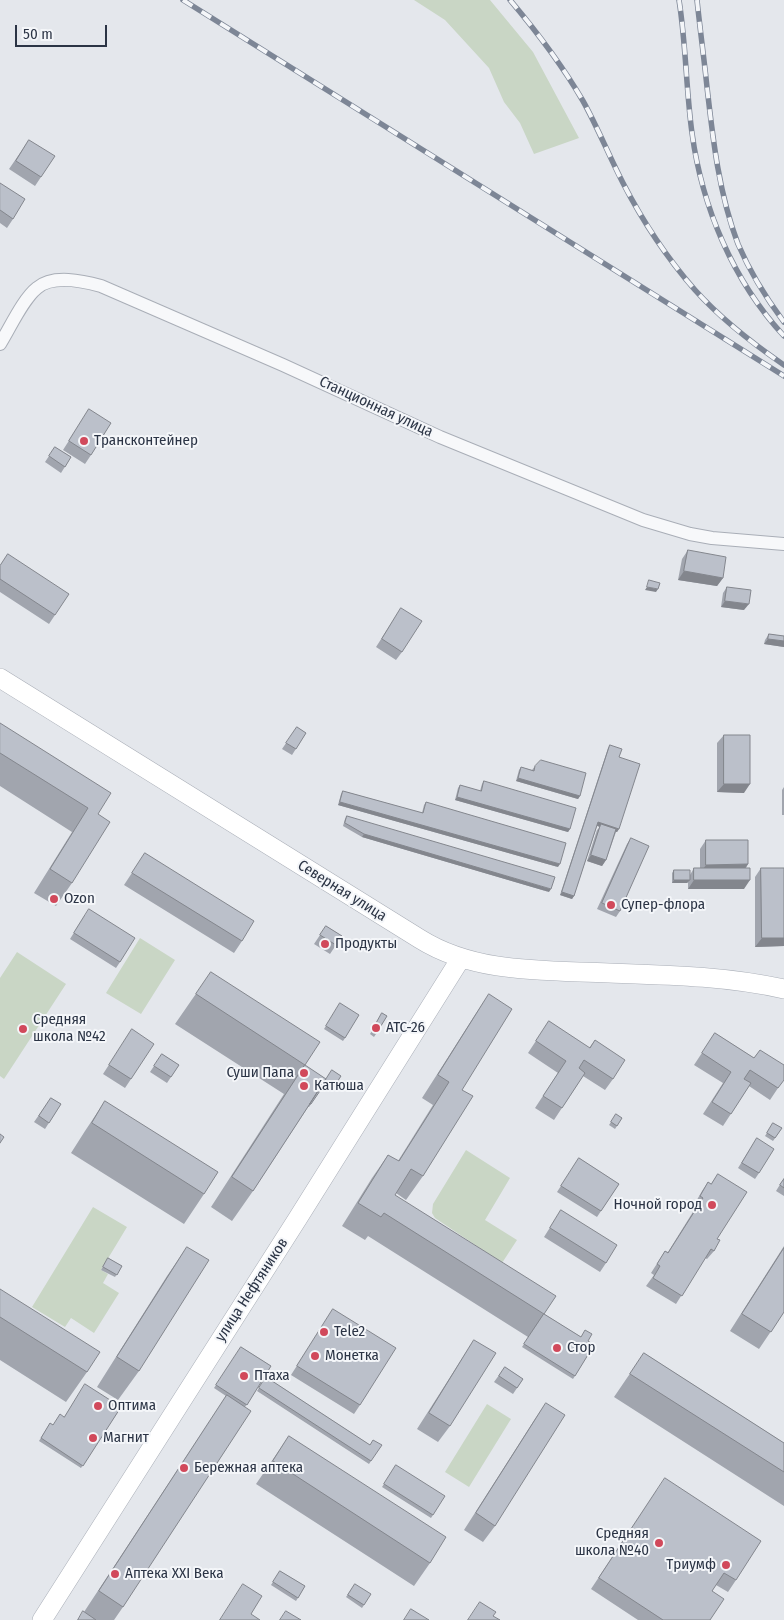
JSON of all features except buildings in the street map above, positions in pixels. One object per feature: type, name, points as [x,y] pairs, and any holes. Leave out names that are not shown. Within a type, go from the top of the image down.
[{"type":"main road","name":"Северная улица","points":[[0,678],[420,940],[444,952],[461,958],[498,966],[704,977],[784,989]]},
{"type":"main road","name":"улица Нефтяников","points":[[42,1620],[309,1202],[461,958]]},
{"type":"street","name":"Станционная улица","points":[[0,344],[29,296],[37,288],[54,281],[85,282],[101,286],[282,364],[448,440],[643,520],[690,534],[712,538],[784,544]]},
{"type":"green space","points":[[414,0],[490,0],[533,52],[579,138],[534,154],[520,123],[504,102],[489,68],[445,20]]},
{"type":"green space","points":[[140,938],[175,960],[141,1014],[106,993]]},
{"type":"green space","points":[[17,952],[66,984],[4,1079],[0,1076],[0,978]]},
{"type":"green space","points":[[466,1150],[510,1178],[485,1220],[517,1240],[502,1263],[435,1218],[432,1213],[433,1204]]},
{"type":"green space","points":[[93,1207],[127,1227],[101,1270],[108,1274],[103,1283],[119,1293],[94,1333],[71,1318],[65,1327],[32,1307]]},
{"type":"green space","points":[[487,1404],[511,1419],[469,1487],[445,1472]]},
{"type":"railway","points":[[183,0],[784,376]]},
{"type":"railway","points":[[510,0],[567,75],[588,111],[630,197],[675,265],[715,311],[784,365]]},
{"type":"railway","points":[[679,0],[692,133],[703,188],[712,215],[735,267],[766,315],[784,336]]},
{"type":"railway","points":[[697,0],[714,147],[731,225],[748,265],[784,322]]},
{"type":"place","name":"Трансконтейнер","points":[[84,441]]},
{"type":"place","name":"Ozon","points":[[54,899]]},
{"type":"place","name":"Супер-флора","points":[[611,905]]},
{"type":"place","name":"Продукты","points":[[325,944]]},
{"type":"place","name":"АТС-26","points":[[376,1028]]},
{"type":"place","name":"Средняя школа №42","points":[[23,1029]]},
{"type":"place","name":"Суши Папа","points":[[304,1073]]},
{"type":"place","name":"Катюша","points":[[304,1086]]},
{"type":"place","name":"Ночной город","points":[[712,1205]]},
{"type":"place","name":"Tele2","points":[[324,1332]]},
{"type":"place","name":"Стор","points":[[557,1348]]},
{"type":"place","name":"Монетка","points":[[315,1356]]},
{"type":"place","name":"Птаха","points":[[244,1376]]},
{"type":"place","name":"Оптима","points":[[98,1406]]},
{"type":"place","name":"Магнит","points":[[93,1438]]},
{"type":"place","name":"Бережная аптека","points":[[184,1468]]},
{"type":"place","name":"Средняя школа №40","points":[[659,1543]]},
{"type":"place","name":"Триумф","points":[[726,1565]]},
{"type":"place","name":"Аптека XXI Века","points":[[115,1574]]}]
